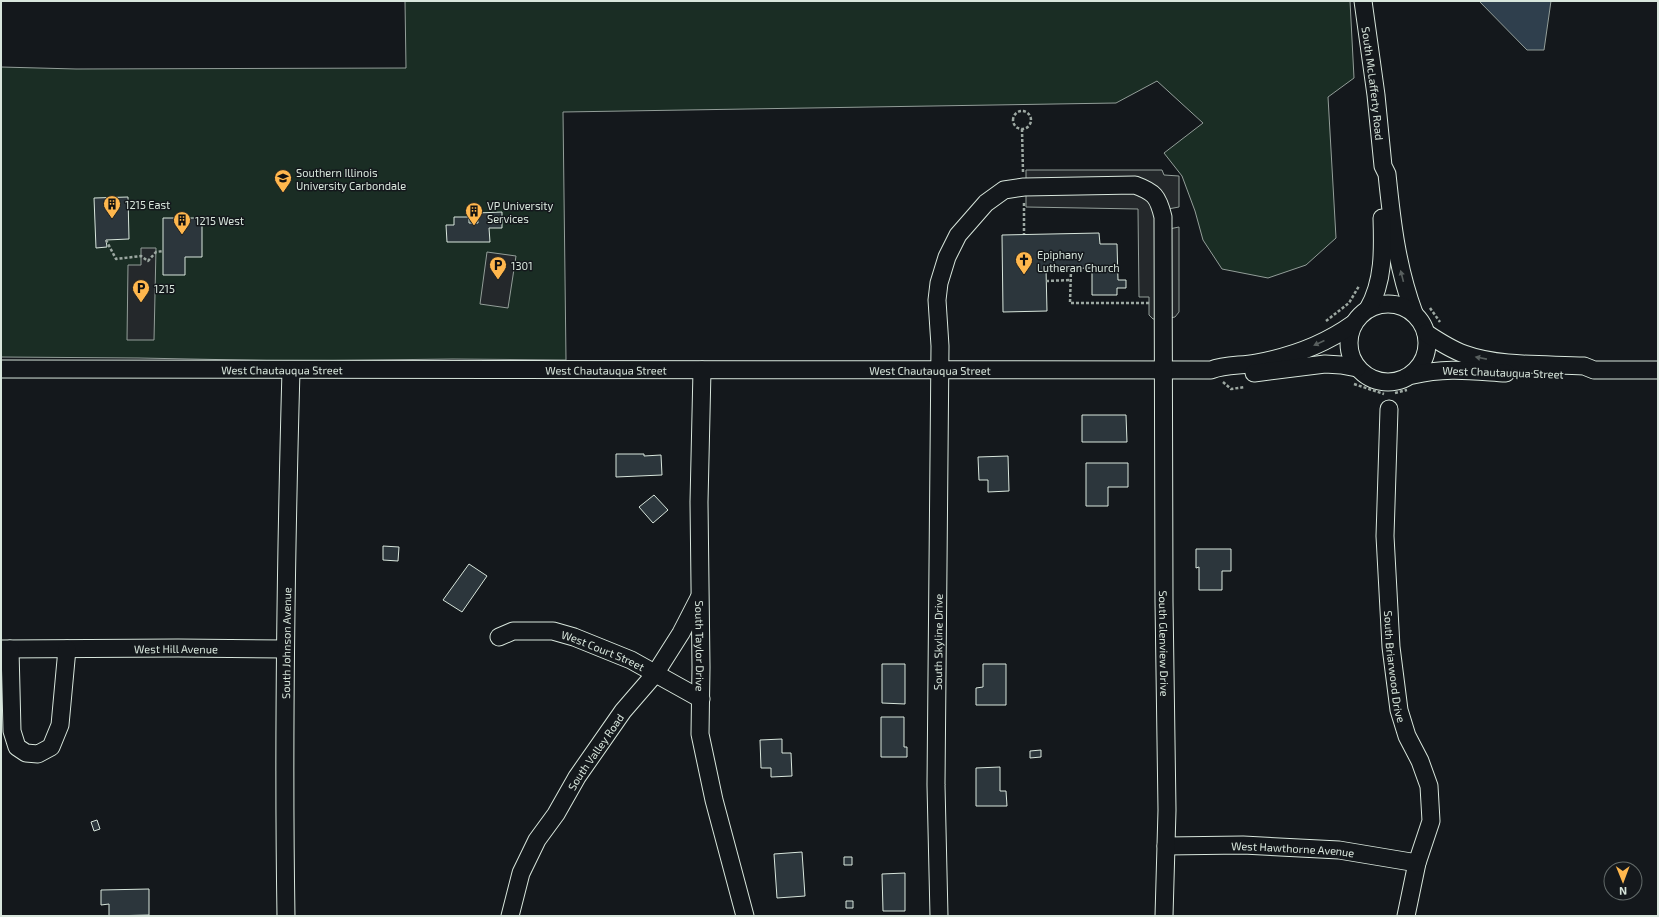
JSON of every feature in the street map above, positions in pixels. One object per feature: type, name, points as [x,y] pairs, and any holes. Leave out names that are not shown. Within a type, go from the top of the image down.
[{"type":"street","name":"South McLafferty Road","points":[[1363,1],[1376,95],[1383,166],[1387,174],[1398,260],[1404,285],[1420,308]]},
{"type":"street","name":"South McLafferty Road","points":[[1368,309],[1376,292],[1381,272],[1382,231],[1380,176],[1383,166]]},
{"type":"street","name":"South Glenview Drive","points":[[1024,187],[1135,185],[1150,191],[1156,196],[1163,217],[1166,846],[1164,916]]},
{"type":"street","name":"South Skyline Drive","points":[[939,916],[936,785],[940,346],[937,300],[939,282],[947,257],[958,235],[986,202],[1004,190],[1024,187]]},
{"type":"street","name":"West Chautauqua Street","points":[[1,369],[1211,370],[1219,367],[1254,364],[1288,356],[1331,338],[1353,324],[1359,316],[1368,309],[1380,304],[1390,304],[1420,308],[1420,321],[1426,332],[1428,343],[1426,356],[1411,382]]},
{"type":"street","points":[[1353,324],[1349,334],[1348,344],[1354,376]]},
{"type":"street","name":"West Chautauqua Street","points":[[1426,332],[1450,348],[1476,357],[1515,363],[1584,366],[1594,370],[1658,370]]},
{"type":"street","name":"West Chautauqua Street","points":[[1211,370],[1220,375],[1245,374],[1325,364],[1341,365],[1354,376],[1369,378],[1384,383],[1411,382],[1433,370],[1454,369],[1543,374],[1585,374],[1594,370]]},
{"type":"street","name":"South Johnson Avenue","points":[[286,916],[284,800],[285,568],[291,370]]},
{"type":"street","name":"South Taylor Drive","points":[[702,370],[698,502],[701,699],[700,734],[714,800],[745,916]]},
{"type":"street","name":"South Briarwood Drive","points":[[1389,409],[1385,536],[1391,647],[1399,710],[1407,736],[1420,761],[1429,786],[1431,821],[1417,863],[1406,916]]},
{"type":"street","name":"South Valley Road","points":[[510,916],[521,873],[537,840],[556,814],[576,777],[623,711],[655,674],[681,634],[700,596]]},
{"type":"street","name":"West Court Street","points":[[499,637],[513,631],[552,631],[587,641],[631,660],[701,699]]},
{"type":"street","name":"West Hill Avenue","points":[[67,649],[60,725],[51,747],[38,754],[26,753],[17,747],[12,731],[6,649],[178,648],[285,650]]},
{"type":"street","name":"West Hawthorne Avenue","points":[[1166,846],[1243,845],[1339,850],[1417,863]]},
{"type":"path","points":[[1020,111],[1028,114],[1031,119],[1028,127],[1022,129],[1017,128],[1013,123],[1013,117],[1020,111]]},
{"type":"path","points":[[1022,129],[1024,234]]},
{"type":"path","points":[[106,240],[116,259],[141,256],[148,260],[156,252],[163,251]]},
{"type":"path","points":[[1071,269],[1070,303],[1149,303]]},
{"type":"path","points":[[1046,281],[1071,280]]},
{"type":"path","points":[[1323,323],[1349,303],[1362,282]]},
{"type":"path","points":[[1420,308],[1441,324]]},
{"type":"path","points":[[1211,370],[1231,389],[1251,386]]},
{"type":"path","points":[[1354,376],[1383,394],[1396,393],[1411,382]]},
{"type":"green space","name":"Southern Illinois University Carbondale","points":[[405,1],[1350,1],[1354,78],[1328,97],[1336,238],[1306,265],[1268,278],[1222,269],[1203,240],[1195,211],[1182,176],[1164,153],[1203,123],[1157,81],[1116,103],[563,112],[566,360],[453,359],[292,361],[1,357],[1,67],[76,69],[406,68]]},
{"type":"shaded area","points":[[1026,170],[1162,170],[1164,175],[1179,176],[1179,207],[1168,209],[1169,229],[1179,227],[1179,312],[1175,317],[1153,319],[1149,315],[1149,297],[1139,297],[1138,209],[1026,207]]},
{"type":"shaded area","name":"1215","points":[[141,248],[156,248],[154,340],[127,340],[128,265],[141,265]]},
{"type":"shaded area","name":"1301","points":[[487,252],[516,256],[508,308],[480,304]]},
{"type":"water","points":[[1479,1],[1551,1],[1544,50],[1527,50]]},
{"type":"building","name":"1215 East","points":[[128,197],[129,239],[106,240],[107,247],[96,248],[94,198]]},
{"type":"building","name":"VP University Services","points":[[502,212],[502,228],[489,228],[490,242],[447,242],[446,225],[454,225],[454,217],[469,217],[469,223],[478,223],[477,213]]},
{"type":"building","name":"1215 West","points":[[163,218],[202,218],[202,257],[185,257],[185,275],[163,275]]},
{"type":"building","name":"Epiphany Lutheran Church","points":[[1099,233],[1100,244],[1117,244],[1118,280],[1126,280],[1126,288],[1117,288],[1117,295],[1092,295],[1092,268],[1046,269],[1047,311],[1003,312],[1002,235]]},
{"type":"building","points":[[1082,415],[1126,415],[1127,442],[1082,442]]},
{"type":"building","points":[[616,454],[644,454],[644,456],[661,455],[662,475],[616,477]]},
{"type":"building","points":[[1008,456],[1009,491],[988,492],[988,480],[979,480],[978,457]]},
{"type":"building","points":[[1086,463],[1128,463],[1128,487],[1108,487],[1108,506],[1086,506]]},
{"type":"building","points":[[654,495],[668,510],[653,523],[639,507]]},
{"type":"building","points":[[383,546],[399,547],[398,561],[383,560]]},
{"type":"building","points":[[1196,549],[1231,549],[1231,571],[1222,571],[1222,590],[1199,590],[1199,567],[1196,568]]},
{"type":"building","points":[[469,564],[487,576],[462,612],[443,600]]},
{"type":"building","points":[[882,664],[905,664],[905,704],[882,703]]},
{"type":"building","points":[[983,664],[1006,664],[1006,705],[976,705],[976,688],[983,687]]},
{"type":"building","points":[[881,717],[904,717],[904,747],[907,747],[907,757],[881,757]]},
{"type":"building","points":[[782,739],[782,753],[791,753],[792,776],[771,777],[771,768],[761,768],[760,740]]},
{"type":"building","points":[[1041,750],[1041,757],[1030,758],[1030,751]]},
{"type":"building","points":[[1000,767],[1000,791],[1006,791],[1007,806],[976,806],[976,768]]},
{"type":"building","points":[[97,820],[100,829],[94,831],[91,822]]},
{"type":"building","points":[[802,852],[805,896],[777,898],[774,854]]},
{"type":"building","points":[[844,857],[852,857],[852,865],[844,865]]},
{"type":"building","points":[[905,873],[905,911],[883,911],[882,874]]},
{"type":"building","points":[[149,889],[149,915],[109,916],[109,904],[101,905],[101,890]]},
{"type":"building","points":[[846,901],[853,901],[853,908],[846,908]]},
{"type":"place","name":"Southern Illinois University Carbondale","points":[[283,193]]},
{"type":"place","name":"1215 East","points":[[112,219]]},
{"type":"place","name":"VP University Services","points":[[474,226]]},
{"type":"place","name":"1215 West","points":[[182,235]]},
{"type":"place","name":"Epiphany Lutheran Church","points":[[1024,275]]},
{"type":"place","name":"1301","points":[[498,280]]},
{"type":"place","name":"1215","points":[[141,303]]}]
